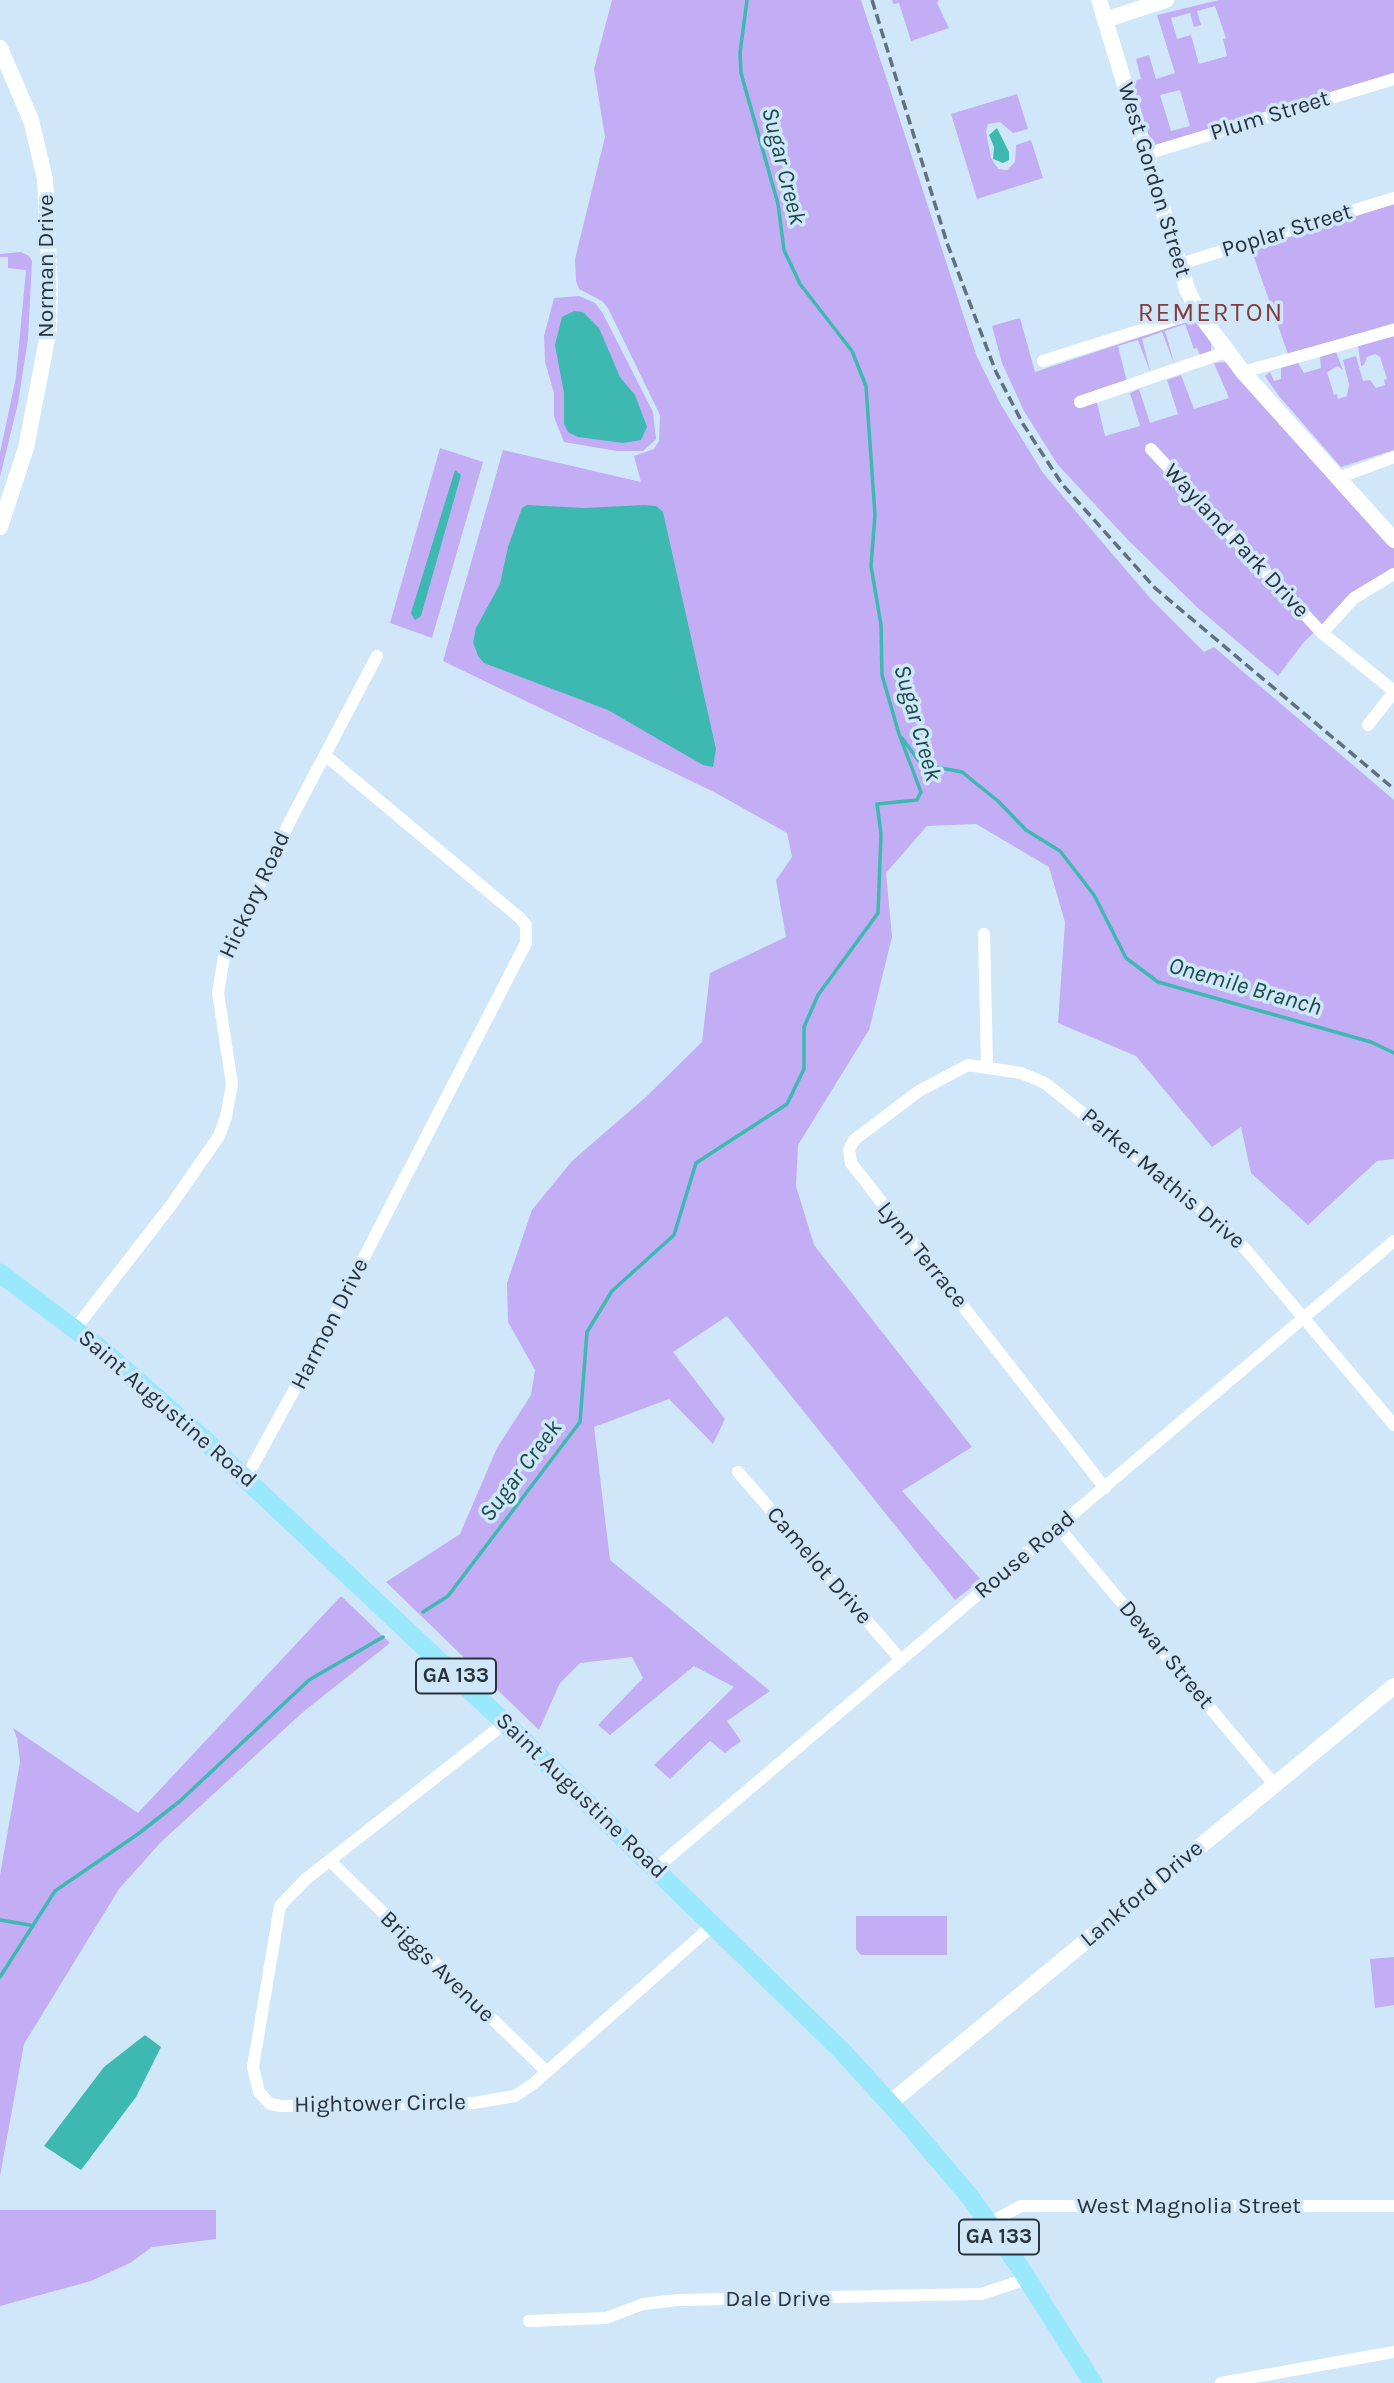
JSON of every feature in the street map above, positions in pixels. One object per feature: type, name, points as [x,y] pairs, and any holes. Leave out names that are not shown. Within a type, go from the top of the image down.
[{"type":"main road","name":"Saint Augustine Road","points":[[0,1273],[75,1329],[246,1478],[505,1723],[713,1925],[890,2103],[989,2223],[1093,2383]]},
{"type":"street","name":"West Gordon Street","points":[[1099,0],[1180,264],[1198,312],[1243,372],[1394,540]]},
{"type":"street","points":[[1105,20],[1166,0]]},
{"type":"street","name":"Norman Drive","points":[[0,48],[31,120],[46,179],[50,288],[49,329],[34,410],[26,448],[0,527]]},
{"type":"street","name":"Plum Street","points":[[1146,154],[1394,79]]},
{"type":"street","name":"Poplar Street","points":[[1180,264],[1394,198]]},
{"type":"street","points":[[1042,361],[1198,312]]},
{"type":"street","points":[[1243,372],[1394,330]]},
{"type":"street","points":[[1080,402],[1226,352]]},
{"type":"street","name":"Wayland Park Drive","points":[[1151,449],[1322,633],[1394,692]]},
{"type":"street","points":[[1338,478],[1394,457]]},
{"type":"street","name":"Wayland Park Drive","points":[[1322,633],[1354,598],[1394,574]]},
{"type":"street","name":"Hickory Road","points":[[75,1329],[177,1197],[219,1136],[228,1109],[232,1084],[218,993],[224,957],[290,821],[377,656]]},
{"type":"street","points":[[1368,725],[1394,692]]},
{"type":"street","name":"Harmon Drive","points":[[246,1478],[526,943],[527,933],[520,918],[326,756]]},
{"type":"street","points":[[984,934],[987,1066]]},
{"type":"street","name":"Lynn Terrace","points":[[987,1066],[968,1065],[919,1091],[854,1140],[849,1150],[851,1163],[1105,1488]]},
{"type":"street","name":"Parker Mathis Drive","points":[[987,1066],[1021,1073],[1045,1083],[1213,1218],[1247,1251],[1394,1425]]},
{"type":"street","name":"Rouse Road","points":[[655,1869],[1394,1241]]},
{"type":"street","name":"Camelot Drive","points":[[738,1472],[901,1660]]},
{"type":"street","name":"Dewar Street","points":[[1058,1527],[1274,1784]]},
{"type":"street","name":"Lankford Drive","points":[[890,2103],[1394,1686]]},
{"type":"street","name":"Hightower Circle","points":[[505,1723],[290,1893],[280,1906],[253,2067],[259,2092],[270,2104],[317,2106],[498,2101],[526,2090],[713,1925]]},
{"type":"street","name":"Briggs Avenue","points":[[330,1861],[547,2072]]},
{"type":"street","name":"West Magnolia Street","points":[[989,2223],[1021,2206],[1394,2206]]},
{"type":"street","name":"Dale Drive","points":[[529,2321],[606,2318],[643,2304],[678,2301],[981,2294],[1027,2279]]},
{"type":"street","points":[[1221,2383],[1394,2352]]},
{"type":"shaded area","points":[[612,0],[861,0],[977,357],[1001,405],[1043,473],[1150,598],[1204,652],[1214,647],[1394,800],[1394,1159],[1377,1161],[1308,1225],[1251,1173],[1241,1127],[1212,1147],[1136,1056],[1058,1023],[1065,922],[1049,867],[976,824],[927,826],[886,873],[892,937],[869,1030],[798,1145],[796,1186],[814,1245],[972,1447],[902,1491],[981,1580],[955,1600],[727,1316],[673,1352],[725,1419],[713,1444],[669,1399],[594,1427],[610,1560],[770,1691],[727,1721],[741,1741],[725,1753],[710,1741],[670,1779],[654,1765],[734,1687],[694,1666],[610,1735],[598,1725],[643,1678],[632,1657],[580,1663],[560,1683],[539,1730],[386,1582],[460,1534],[497,1448],[531,1395],[535,1370],[508,1322],[507,1283],[532,1210],[572,1161],[647,1096],[702,1042],[710,973],[786,937],[776,880],[792,857],[787,833],[716,793],[443,661],[503,450],[641,482],[634,456],[654,449],[659,441],[660,415],[608,308],[602,301],[579,289],[576,281],[575,259],[605,137],[594,69]]},
{"type":"shaded area","points":[[892,0],[939,0],[937,3],[949,28],[911,41],[899,3],[893,4]]},
{"type":"shaded area","points":[[1219,0],[1394,0],[1394,74],[1152,146],[1128,83],[1141,79],[1136,59],[1149,55],[1156,79],[1175,73],[1157,15]],"holes":[[[1215,6],[1226,38],[1223,39],[1227,56],[1199,64],[1191,35],[1177,39],[1171,18],[1190,13],[1194,27],[1201,25],[1197,11]],[[1180,90],[1190,126],[1171,131],[1160,95]]]},
{"type":"shaded area","points":[[1017,94],[1028,129],[1013,133],[1000,122],[988,124],[986,132],[991,158],[998,169],[1007,170],[1015,162],[1016,145],[1031,140],[1043,178],[977,199],[951,114]]},
{"type":"shaded area","points":[[997,128],[1009,152],[1009,160],[1003,163],[993,159],[994,147],[989,135]]},
{"type":"shaded area","points":[[1394,204],[1394,323],[1288,354],[1251,249]]},
{"type":"shaded area","points":[[21,252],[32,261],[28,339],[18,403],[0,477],[0,453],[16,377],[26,270],[8,268],[8,257],[0,257],[0,254]]},
{"type":"shaded area","points":[[579,296],[595,303],[602,312],[653,412],[656,439],[643,451],[617,451],[564,442],[554,417],[554,393],[545,362],[544,336],[554,298]]},
{"type":"shaded area","points":[[574,311],[583,312],[599,328],[620,377],[635,395],[647,427],[641,440],[623,443],[578,437],[568,432],[564,424],[564,393],[555,345],[562,317]]},
{"type":"shaded area","points":[[1020,318],[1035,372],[1196,320],[1211,342],[1211,352],[1201,358],[1197,348],[1194,349],[1185,324],[1165,331],[1175,366],[1162,332],[1142,339],[1151,374],[1138,340],[1118,346],[1127,382],[1097,402],[1105,436],[1140,426],[1130,393],[1139,389],[1150,423],[1178,414],[1167,380],[1181,375],[1194,409],[1229,398],[1214,363],[1226,362],[1394,549],[1394,570],[1342,606],[1304,642],[1278,676],[1199,609],[1128,540],[1058,465],[1024,411],[1002,363],[992,326]]},
{"type":"shaded area","points":[[1394,335],[1394,450],[1341,467],[1265,376],[1270,372],[1274,381],[1281,379],[1281,368],[1298,363],[1304,373],[1321,368],[1320,357],[1336,352],[1343,370],[1338,366],[1327,372],[1334,395],[1337,394],[1338,399],[1347,396],[1349,384],[1343,360],[1356,356],[1363,381],[1370,380],[1376,388],[1385,385],[1384,380],[1387,379],[1380,357],[1375,354],[1367,357],[1361,366],[1358,346]]},
{"type":"shaded area","points":[[440,448],[483,462],[432,638],[390,623]]},
{"type":"shaded area","points":[[455,470],[461,475],[421,616],[415,620],[411,613]]},
{"type":"shaded area","points":[[527,505],[584,508],[644,505],[656,506],[663,512],[716,749],[713,767],[703,765],[608,710],[484,663],[478,656],[473,642],[476,628],[500,584],[508,547],[522,508]]},
{"type":"shaded area","points":[[341,1596],[390,1643],[303,1712],[161,1842],[119,1889],[24,2044],[0,2176],[0,1875],[20,1762],[13,1728],[138,1813]]},
{"type":"shaded area","points":[[856,1916],[947,1916],[947,1955],[861,1955],[856,1949]]},
{"type":"shaded area","points":[[1394,1957],[1394,2005],[1375,2008],[1370,1959]]},
{"type":"shaded area","points":[[145,2035],[161,2047],[136,2097],[81,2170],[44,2146],[104,2067]]},
{"type":"shaded area","points":[[0,2210],[216,2210],[216,2239],[152,2247],[130,2263],[91,2281],[0,2306]]},
{"type":"waterway","name":"Sugar Creek","points":[[423,1612],[448,1596],[580,1422],[587,1332],[612,1291],[674,1235],[696,1163],[787,1104],[804,1069],[804,1027],[818,995],[878,913],[881,834],[877,804],[917,800],[921,792],[899,734],[882,675],[881,625],[871,566],[875,515],[866,386],[852,351],[800,284],[784,250],[778,204],[741,73],[740,53],[747,0]]},
{"type":"waterway","name":"Onemile Branch","points":[[902,738],[921,764],[962,772],[998,801],[1026,830],[1060,851],[1094,895],[1126,958],[1158,982],[1371,1042],[1394,1053]]},
{"type":"waterway","name":"Sugar Creek","points":[[0,1977],[55,1891],[138,1834],[180,1801],[309,1680],[383,1637]]},
{"type":"waterway","points":[[0,1920],[30,1925]]},
{"type":"railway","points":[[872,0],[947,243],[996,372],[1023,424],[1062,484],[1155,588],[1394,789]]},
{"type":"district","name":"REMERTON","points":[[1211,314]]}]
